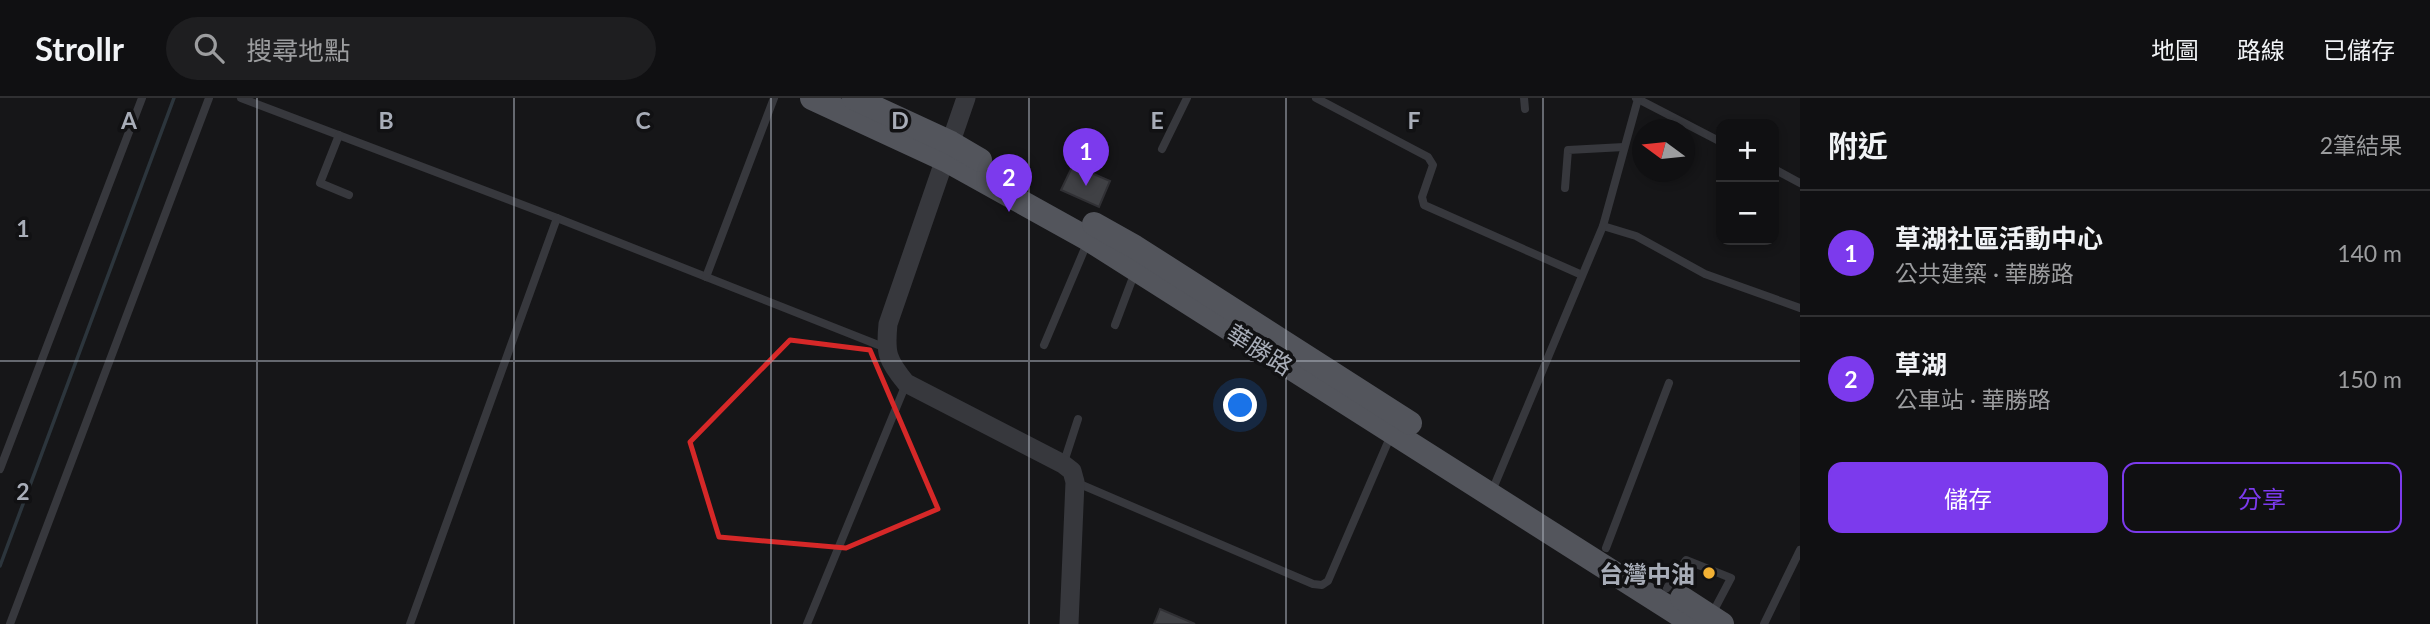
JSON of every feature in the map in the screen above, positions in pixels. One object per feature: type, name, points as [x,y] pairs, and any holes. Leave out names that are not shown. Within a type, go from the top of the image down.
[{"type":"main road","name":"華勝路","points":[[812,98],[948,152],[1135,247],[1396,424]]},
{"type":"main road","name":"華勝路","points":[[853,98],[948,152],[1396,424],[1709,621]]},
{"type":"main road","name":"華勝路","points":[[1494,486],[1606,548],[1667,588],[1709,621]]},
{"type":"street","points":[[966,98],[888,324],[886,348],[894,368],[906,383],[1072,471],[1075,482],[1069,624]]},
{"type":"lane","points":[[0,470],[142,98]]},
{"type":"lane","points":[[10,624],[209,98]]},
{"type":"lane","points":[[241,98],[557,218],[886,348]]},
{"type":"lane","points":[[706,277],[774,98]]},
{"type":"lane","points":[[1162,149],[1187,98]]},
{"type":"lane","points":[[1316,98],[1428,157],[1433,165],[1422,197],[1424,205],[1582,275]]},
{"type":"lane","points":[[1524,98],[1525,109]]},
{"type":"lane","points":[[1494,486],[1603,226],[1637,98],[1716,139]]},
{"type":"lane","points":[[339,135],[320,183],[349,194]]},
{"type":"lane","points":[[1565,188],[1568,150],[1624,147]]},
{"type":"lane","points":[[1779,172],[1800,183]]},
{"type":"lane","points":[[410,624],[557,218]]},
{"type":"lane","points":[[1603,226],[1636,236],[1705,274],[1800,308]]},
{"type":"lane","points":[[1044,345],[1088,239]]},
{"type":"lane","points":[[1115,325],[1137,269]]},
{"type":"lane","points":[[807,624],[906,383]]},
{"type":"lane","points":[[1606,548],[1669,383]]},
{"type":"lane","points":[[1063,464],[1079,419]]},
{"type":"lane","points":[[1075,482],[1313,584],[1322,585],[1328,581],[1396,424]]},
{"type":"lane","points":[[1764,624],[1800,550]]},
{"type":"lane","points":[[1667,588],[1686,560],[1731,578],[1709,621]]},
{"type":"highlighted area","points":[[790,340],[870,350],[938,509],[846,548],[719,537],[690,442]]},
{"type":"building","points":[[1073,165],[1110,181],[1099,207],[1061,190]]},
{"type":"building","points":[[1160,609],[1195,624],[1154,624]]},
{"type":"waterway","points":[[0,566],[174,98]]},
{"type":"place","name":"草湖社區活動中心","points":[[1086,186]]},
{"type":"place","name":"草湖","points":[[1009,212]]},
{"type":"place","name":"台灣中油","points":[[1709,573]]}]
